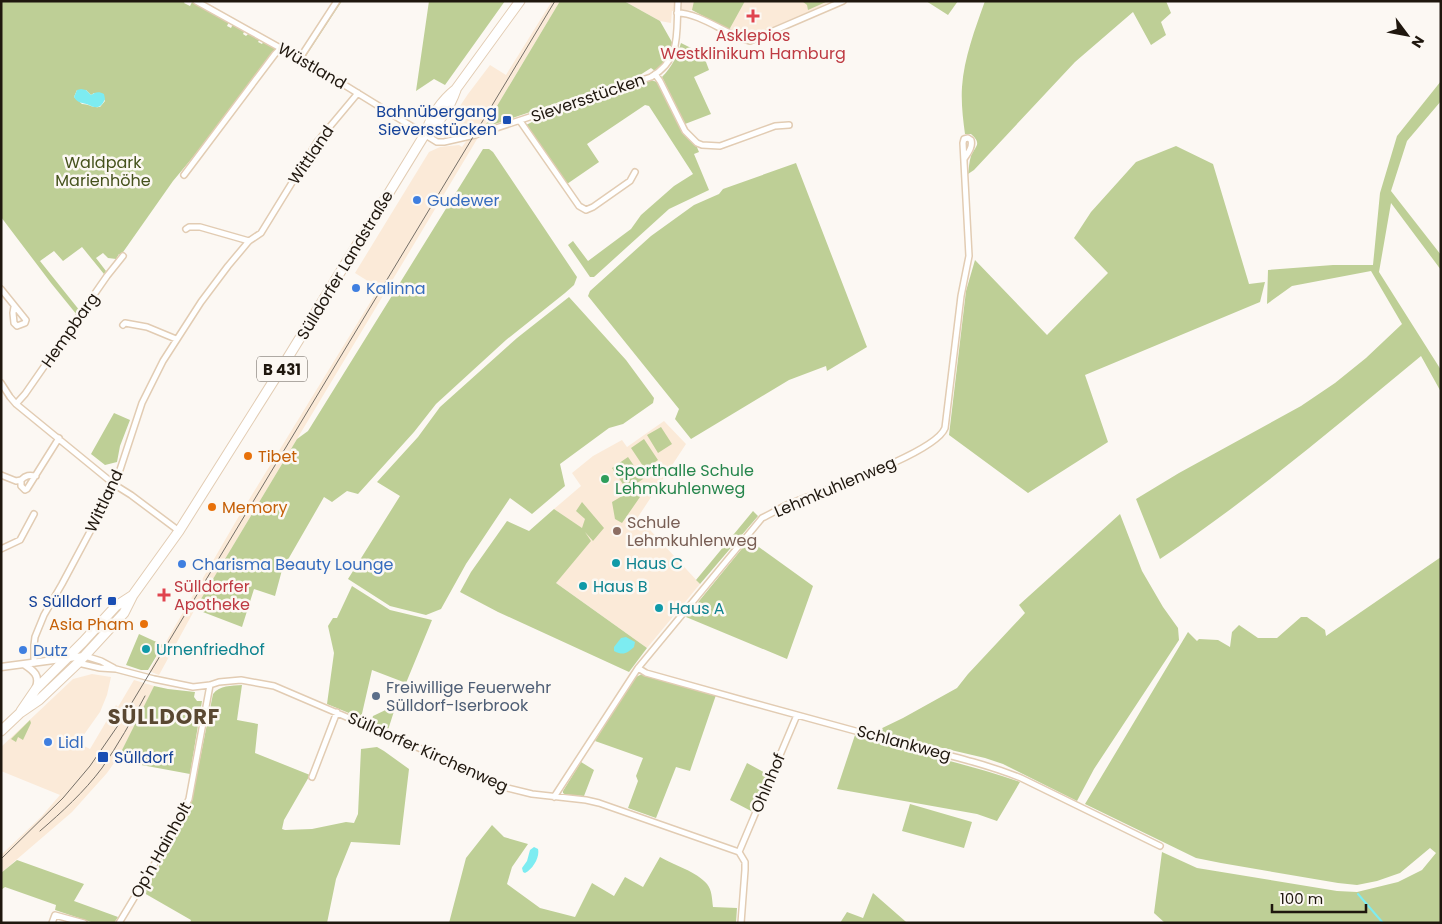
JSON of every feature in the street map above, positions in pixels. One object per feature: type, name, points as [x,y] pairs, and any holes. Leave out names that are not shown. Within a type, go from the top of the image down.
[{"type":"main road","name":"Sülldorfer Landstraße","points":[[1,732],[20,713],[39,700],[78,663],[124,613],[133,595],[179,531],[296,346],[425,134],[436,126],[452,102],[456,89],[520,1]]},
{"type":"main road","name":"Sülldorfer Landstraße","points":[[20,713],[36,689],[116,606],[133,595]]},
{"type":"street","name":"Wüstland","points":[[196,1],[300,58],[425,134]]},
{"type":"street","points":[[209,9],[213,1]]},
{"type":"street","points":[[300,58],[337,1]]},
{"type":"street","name":"Sieversstücken","points":[[425,134],[437,142],[475,135],[651,77],[669,62],[674,50],[678,1]]},
{"type":"street","points":[[677,13],[692,15],[729,34],[750,41],[843,1]]},
{"type":"street","points":[[184,175],[281,48]]},
{"type":"street","name":"Sieversstücken","points":[[655,74],[685,131],[697,143],[702,145],[720,146],[775,126],[790,124]]},
{"type":"street","name":"Wittland","points":[[34,663],[35,636],[44,615],[115,485],[142,403],[163,361],[201,302],[249,241],[261,233],[317,142],[358,93]]},
{"type":"street","name":"Sieversstücken","points":[[520,121],[579,206],[586,210],[630,181],[635,172]]},
{"type":"street","name":"Lehmkuhlenweg","points":[[554,797],[638,668],[762,518],[786,505],[895,463],[943,433],[946,428],[961,296],[969,256],[964,158]]},
{"type":"street","points":[[186,229],[189,227],[200,227],[249,241]]},
{"type":"street","name":"Hempbarg","points":[[16,404],[123,256]]},
{"type":"street","points":[[1,290],[14,307]]},
{"type":"street","points":[[123,325],[125,323],[147,327],[176,339]]},
{"type":"street","points":[[1,383],[16,404],[115,485],[179,531]]},
{"type":"street","points":[[21,480],[21,486],[25,490],[27,489],[59,438]]},
{"type":"street","points":[[1,475],[16,481],[28,475],[36,476]]},
{"type":"street","points":[[1,549],[20,540],[34,514]]},
{"type":"street","name":"Sülldorfer Kirchenweg","points":[[1,668],[85,656],[101,661],[116,669]]},
{"type":"street","name":"Sülldorfer Kirchenweg","points":[[65,659],[194,687],[241,680],[266,684],[286,690],[337,712],[499,786],[532,794],[599,803],[739,852]]},
{"type":"street","points":[[25,665],[33,670],[37,676],[36,689]]},
{"type":"street","name":"Schlankweg","points":[[638,668],[646,672],[796,715],[981,763],[1021,778],[1160,846]]},
{"type":"street","name":"Op'n Hainholt","points":[[119,923],[161,854],[189,799],[210,685]]},
{"type":"street","points":[[312,777],[337,712]]},
{"type":"street","name":"Ohlnhof","points":[[739,852],[796,715]]},
{"type":"street","points":[[739,852],[745,862],[740,923]]},
{"type":"street","points":[[52,923],[55,914],[84,923]]},
{"type":"shaded area","points":[[552,1],[560,1],[195,609],[159,675],[149,671],[239,516],[379,288],[355,273],[429,152],[440,147],[459,145],[462,147],[475,129],[449,135],[442,133],[468,94],[490,65],[506,75]]},
{"type":"shaded area","name":"Asklepios Westklinikum Hamburg","points":[[624,1],[831,1],[751,41],[692,10],[672,11],[671,23],[660,21]]},
{"type":"shaded area","name":"Schule Lehmkuhlenweg","points":[[664,421],[686,444],[638,517],[700,584],[647,648],[556,583],[581,528],[554,509],[581,486],[572,473],[593,456],[622,440],[627,447]]},
{"type":"shaded area","points":[[92,674],[111,677],[107,695],[100,712],[78,743],[90,749],[116,705],[118,707],[134,680],[154,686],[119,756],[107,773],[72,812],[1,873],[1,855],[41,817],[60,795],[1,771],[1,747],[73,679]]},
{"type":"green space","name":"Waldpark Marienhöhe","points":[[1,1],[185,1],[184,3],[190,6],[192,2],[229,22],[227,26],[231,28],[233,24],[245,30],[243,34],[246,36],[249,33],[260,39],[258,42],[262,44],[264,41],[277,48],[208,139],[173,181],[121,255],[119,254],[116,259],[108,258],[103,253],[96,258],[106,271],[104,274],[82,247],[63,261],[54,251],[40,261],[80,311],[77,315],[1,217]],"holes":[[[77,90],[86,90],[91,95],[101,93],[105,101],[100,107],[82,104],[74,97]]]},
{"type":"green space","points":[[340,1],[342,1],[306,56],[304,55]]},
{"type":"green space","points":[[429,1],[505,1],[445,85],[434,79],[416,91]]},
{"type":"green space","points":[[560,1],[624,1],[660,21],[673,44],[668,58],[655,71],[651,68],[640,75],[485,126]]},
{"type":"green space","points":[[694,1],[745,1],[729,30],[692,10]]},
{"type":"green space","points":[[802,1],[828,1],[808,10],[807,5]]},
{"type":"green space","points":[[926,1],[958,1],[948,15]]},
{"type":"green space","points":[[985,1],[1166,1],[1171,13],[1161,22],[1166,35],[1151,45],[1133,12],[1075,62],[974,170],[968,174],[970,158],[977,142],[971,134],[965,134],[962,105],[963,76],[974,33]]},
{"type":"green space","points":[[681,43],[703,54],[709,70],[694,77],[711,114],[685,124],[662,77],[674,61]]},
{"type":"green space","points":[[651,80],[657,82],[683,133],[696,145],[699,152],[694,154],[709,190],[669,209],[594,277],[590,277],[568,245],[573,241],[588,261],[631,229],[641,215],[674,186],[693,174],[649,106],[645,105],[587,144],[599,162],[567,184],[526,125],[544,116]]},
{"type":"green space","points":[[1441,81],[1441,101],[1407,141],[1391,191],[1441,255],[1441,270],[1391,203],[1379,272],[1441,370],[1441,392],[1421,356],[1261,486],[1160,559],[1136,499],[1179,473],[1301,406],[1335,383],[1366,358],[1402,324],[1371,271],[1292,286],[1267,304],[1268,270],[1333,265],[1373,265],[1380,193],[1397,136]]},
{"type":"green space","points":[[1176,146],[1213,164],[1249,284],[1265,282],[1260,302],[1085,375],[1108,442],[1028,493],[949,435],[966,291],[975,260],[1047,335],[1108,273],[1074,238],[1091,212],[1136,162]]},
{"type":"green space","points":[[483,149],[489,149],[493,152],[577,277],[574,285],[506,340],[436,404],[414,432],[358,494],[347,491],[332,502],[324,497],[282,570],[275,596],[254,589],[242,627],[195,609],[297,439],[308,431]]},
{"type":"green space","points":[[796,163],[867,347],[827,371],[826,366],[789,380],[691,439],[675,419],[679,409],[588,296],[590,291],[651,236],[694,205],[719,194],[723,189]]},
{"type":"green space","points":[[569,297],[626,360],[654,398],[653,403],[623,424],[609,428],[560,464],[565,486],[532,514],[510,498],[466,564],[441,609],[426,615],[390,606],[348,579],[400,496],[377,482],[418,437],[440,407],[517,338]]},
{"type":"green space","points":[[114,413],[130,420],[120,446],[117,462],[105,465],[91,454]]},
{"type":"green space","points":[[661,427],[672,444],[658,453],[647,435]]},
{"type":"green space","points":[[644,439],[658,460],[645,469],[631,448]]},
{"type":"green space","points":[[628,457],[643,479],[627,490],[612,468]]},
{"type":"green space","points":[[634,489],[640,497],[622,523],[615,519],[612,502]]},
{"type":"green space","points":[[582,502],[604,528],[593,541],[585,532],[591,541],[556,583],[647,648],[629,672],[498,612],[460,592],[471,572],[507,521],[529,531],[554,509],[582,528],[585,519],[576,511]]},
{"type":"green space","points":[[753,511],[758,516],[700,584],[696,580]]},
{"type":"green space","points":[[1120,514],[1142,571],[1178,628],[1179,640],[1094,769],[1077,801],[1003,764],[874,732],[957,688],[1025,613],[1019,605]]},
{"type":"green space","points":[[749,540],[813,586],[787,659],[686,617]]},
{"type":"green space","points":[[1441,557],[1441,923],[1165,923],[1154,913],[1162,852],[1197,868],[1337,891],[1357,892],[1398,882],[1422,870],[1436,853],[1430,848],[1400,873],[1377,881],[1357,885],[1338,883],[1196,858],[1085,804],[1188,632],[1197,641],[1199,639],[1218,640],[1230,647],[1232,632],[1239,625],[1258,638],[1277,638],[1301,617],[1307,617],[1325,630],[1326,636]]},
{"type":"green space","points":[[352,586],[390,610],[432,620],[406,683],[372,670],[361,718],[327,704],[334,653],[328,626],[333,618],[337,618]]},
{"type":"green space","points":[[139,634],[163,645],[148,670],[141,670],[126,665]]},
{"type":"green space","points":[[642,674],[716,695],[690,771],[676,767],[656,818],[628,808],[638,781],[636,776],[643,758],[595,741],[634,678]]},
{"type":"green space","points":[[242,685],[237,720],[258,724],[255,753],[310,775],[284,820],[282,829],[312,829],[346,822],[354,823],[358,814],[361,749],[377,747],[409,769],[400,845],[351,842],[336,879],[327,923],[190,923],[191,920],[144,893],[184,821],[192,799],[213,694],[222,687]]},
{"type":"green space","points":[[154,686],[195,692],[194,697],[197,701],[202,701],[190,774],[136,764],[119,756]]},
{"type":"green space","points":[[396,705],[388,730],[371,723],[373,716]]},
{"type":"green space","points":[[30,720],[31,723],[23,740],[18,737],[16,742],[11,739]]},
{"type":"green space","points":[[855,735],[1020,782],[997,821],[977,814],[837,789]]},
{"type":"green space","points":[[581,762],[594,770],[584,796],[566,795],[563,791]]},
{"type":"green space","points":[[747,763],[769,775],[753,812],[730,800]]},
{"type":"green space","points":[[910,804],[972,822],[964,848],[902,831]]},
{"type":"green space","points":[[492,825],[504,837],[528,844],[512,867],[507,884],[540,908],[575,917],[592,883],[614,896],[625,877],[643,887],[660,857],[703,880],[710,889],[713,907],[737,908],[736,923],[449,923],[466,858]]},
{"type":"green space","points":[[17,860],[84,884],[74,901],[118,917],[114,923],[94,923],[55,910],[56,905],[5,887],[1,890],[1,873]]},
{"type":"green space","points":[[873,893],[907,923],[840,923],[847,912],[863,918]]},
{"type":"water","points":[[77,90],[86,90],[91,95],[97,92],[102,93],[105,99],[97,107],[79,102],[74,97]]},
{"type":"water","points":[[626,637],[635,642],[634,647],[625,653],[614,651],[614,647],[621,638]]},
{"type":"water","points":[[534,847],[538,849],[537,859],[531,869],[525,873],[522,868],[527,861],[530,850]]},
{"type":"waterway","points":[[1358,894],[1383,923]]},
{"type":"tram line","points":[[1,859],[63,798],[90,766],[119,724],[555,1]]},
{"type":"tram line","points":[[40,831],[88,785],[102,768],[145,696]]},
{"type":"place","name":"Asklepios Westklinikum Hamburg","points":[[753,16]]},
{"type":"place","name":"Bahnübergang Sieversstücken","points":[[507,120]]},
{"type":"place","name":"Gudewer","points":[[417,200]]},
{"type":"place","name":"Kalinna","points":[[356,288]]},
{"type":"place","name":"Tibet","points":[[248,456]]},
{"type":"place","name":"Sporthalle Schule Lehmkuhlenweg","points":[[605,479]]},
{"type":"place","name":"Memory","points":[[212,507]]},
{"type":"place","name":"Schule Lehmkuhlenweg","points":[[617,531]]},
{"type":"place","name":"Haus C","points":[[616,563]]},
{"type":"place","name":"Charisma Beauty Lounge","points":[[182,564]]},
{"type":"place","name":"Haus B","points":[[583,586]]},
{"type":"place","name":"Sülldorfer Apotheke","points":[[164,595]]},
{"type":"place","name":"S Sülldorf","points":[[112,601]]},
{"type":"place","name":"Haus A","points":[[659,608]]},
{"type":"place","name":"Asia Pham","points":[[144,624]]},
{"type":"place","name":"Urnenfriedhof","points":[[146,649]]},
{"type":"place","name":"Dutz","points":[[23,650]]},
{"type":"place","name":"Freiwillige Feuerwehr Sülldorf-Iserbrook","points":[[376,696]]},
{"type":"place","name":"Lidl","points":[[48,742]]},
{"type":"place","name":"Sülldorf","points":[[103,757]]},
{"type":"district","name":"SÜLLDORF","points":[[164,716]]}]
